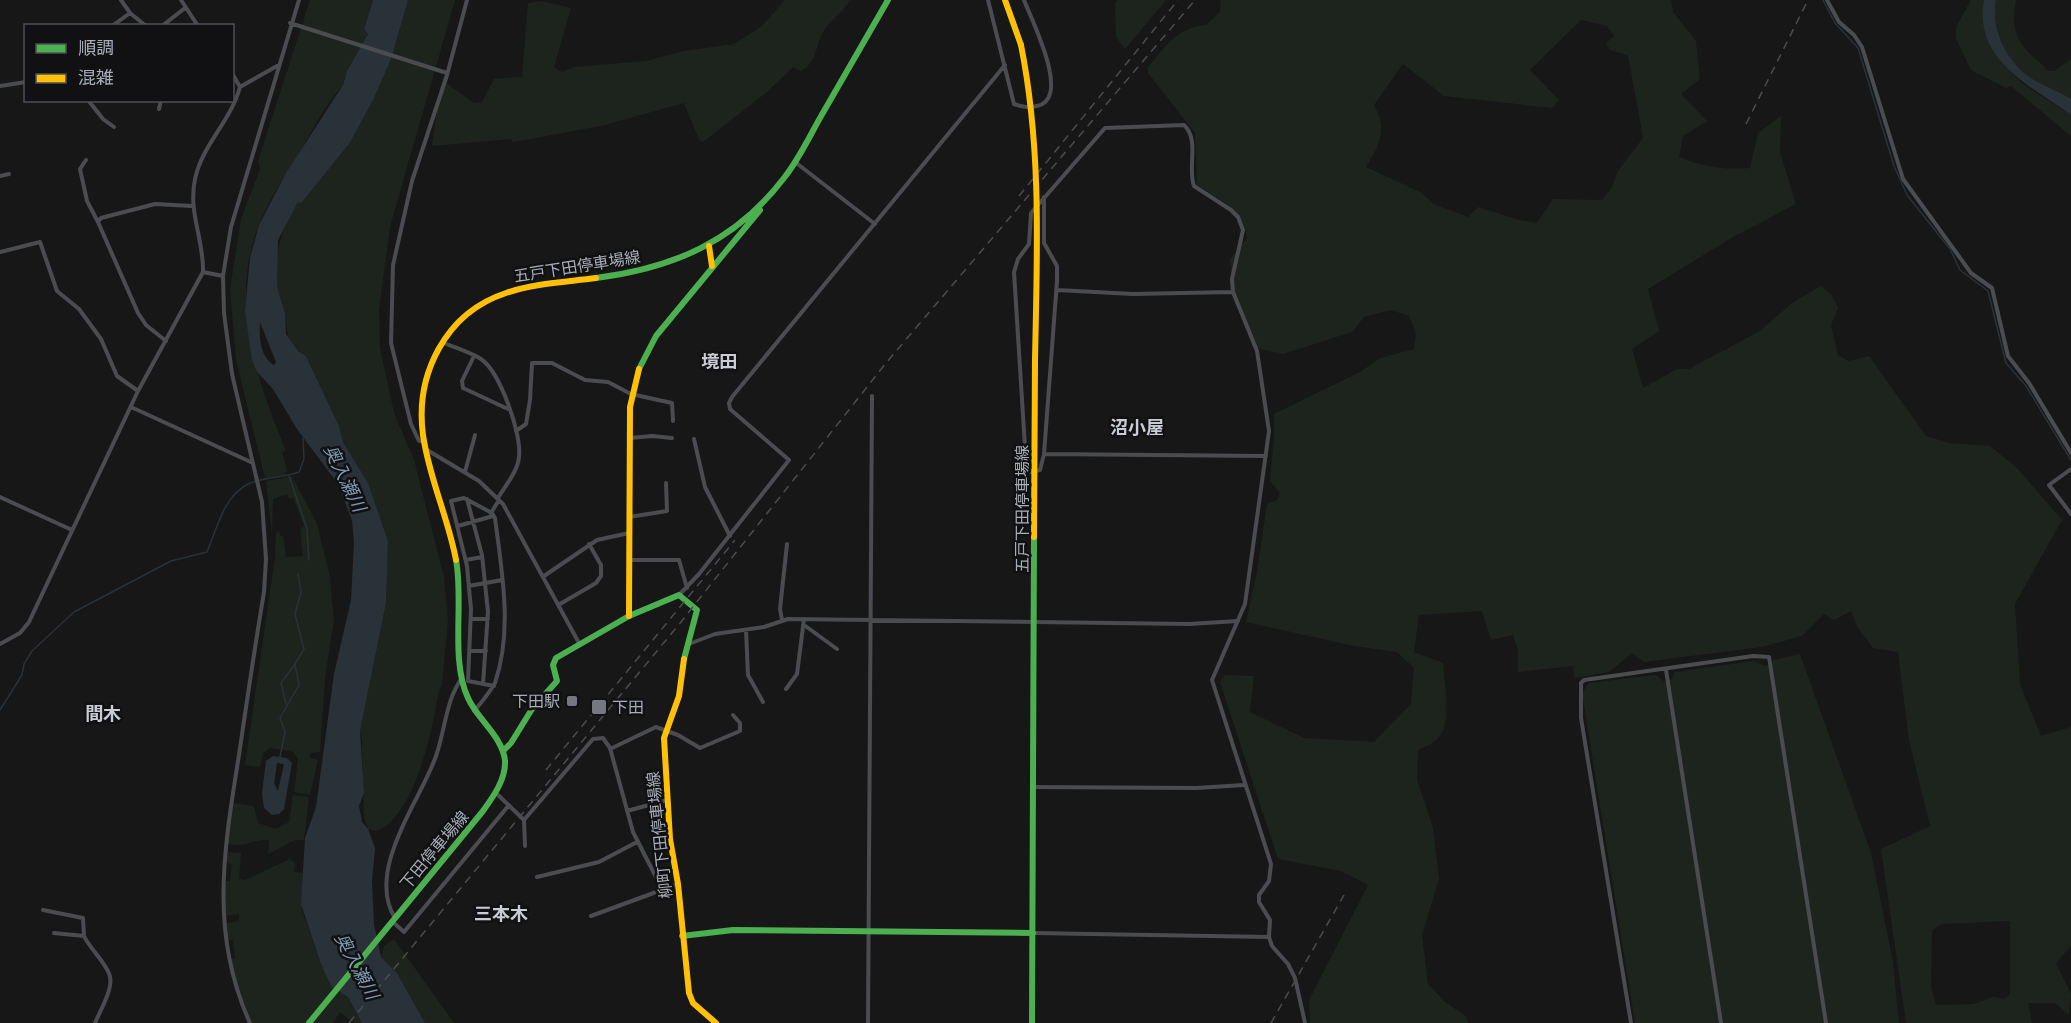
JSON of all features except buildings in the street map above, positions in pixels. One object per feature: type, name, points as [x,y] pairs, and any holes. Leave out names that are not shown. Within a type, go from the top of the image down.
[{"type":"main road","name":"五戸下田停車場線","points":[[503,751],[474,711],[466,696],[462,677],[461,596],[456,554],[427,450],[422,411],[425,383],[432,358],[464,316],[484,302],[506,292],[546,282],[654,268],[711,245],[763,203],[795,162],[888,0]]},
{"type":"main road","name":"五戸下田停車場線","points":[[1005,0],[1021,45],[1030,84],[1036,128],[1032,1023]]},
{"type":"main road","points":[[629,616],[629,438],[631,394],[636,374],[648,349],[712,266],[758,213],[763,203]]},
{"type":"main road","points":[[711,245],[722,256]]},
{"type":"main road","points":[[711,245],[712,266]]},
{"type":"main road","points":[[579,643],[629,616],[680,595]]},
{"type":"main road","name":"柳町下田停車場線","points":[[680,595],[697,610],[679,696],[665,730],[670,839],[678,884],[682,936],[691,1000],[716,1023]]},
{"type":"main road","name":"下田停車場線","points":[[309,1023],[483,812],[495,792],[505,764],[503,751],[512,744],[529,712],[555,685],[557,681],[554,662],[579,643]]},
{"type":"main road","points":[[682,936],[734,930],[1033,933]]},
{"type":"street","points":[[121,0],[130,13],[144,24]]},
{"type":"street","points":[[181,0],[197,24]]},
{"type":"street","points":[[250,1023],[232,977],[221,891],[227,828],[264,592],[266,559],[262,502],[231,365],[223,276],[231,227],[299,0]]},
{"type":"street","points":[[425,441],[417,438],[395,365],[391,343],[390,297],[393,265],[410,189],[467,0]]},
{"type":"street","points":[[988,0],[1005,65],[1010,96],[1014,104],[1028,108],[1042,105],[1050,100],[1053,92],[1052,76],[1024,0]]},
{"type":"street","points":[[1827,0],[1839,22],[1854,35],[1862,47],[1903,179],[1971,273],[1992,288],[2008,356],[2029,384],[2071,453]]},
{"type":"street","points":[[165,24],[185,8]]},
{"type":"street","points":[[115,24],[130,13]]},
{"type":"street","points":[[292,24],[445,72]]},
{"type":"street","points":[[680,595],[730,536],[789,460],[730,409],[729,403],[1005,65]]},
{"type":"street","points":[[0,644],[20,633],[29,622],[138,391],[203,272],[192,206],[195,177],[202,156],[227,121],[240,87],[278,66]]},
{"type":"street","points":[[234,76],[240,87]]},
{"type":"street","points":[[0,86],[24,82]]},
{"type":"street","points":[[90,102],[114,127]]},
{"type":"street","points":[[159,109],[161,102]]},
{"type":"street","points":[[1044,197],[1044,243],[1057,266],[1056,290],[1042,468],[1036,471],[1028,470],[1014,272],[1018,259],[1029,244],[1031,213],[1044,197],[1105,128],[1184,125],[1189,130],[1191,139],[1194,186],[1238,217],[1243,230],[1236,249],[1232,279],[1233,292],[1257,351],[1269,431],[1245,604],[1212,680],[1271,864],[1269,881],[1259,894],[1259,902],[1270,920],[1269,937],[1272,946],[1288,964],[1295,978],[1305,1023]]},
{"type":"street","points":[[86,160],[80,169],[82,186],[138,313],[146,326],[166,341]]},
{"type":"street","points":[[795,162],[875,224]]},
{"type":"street","points":[[0,176],[9,174]]},
{"type":"street","points":[[98,222],[101,218],[140,210],[155,204],[192,206]]},
{"type":"street","points":[[0,252],[39,242],[57,291],[79,309],[101,339],[117,376],[138,391]]},
{"type":"street","points":[[203,272],[223,276]]},
{"type":"street","points":[[1056,290],[1133,294],[1233,292]]},
{"type":"street","points":[[442,342],[474,356],[491,370],[516,431],[519,457],[492,514],[506,614],[503,652],[494,686],[474,711]]},
{"type":"street","points":[[474,356],[462,381],[463,388],[509,410]]},
{"type":"street","points":[[516,431],[526,424],[534,361],[552,363],[573,376],[608,382],[631,394],[672,402],[672,421]]},
{"type":"street","points":[[868,1023],[872,396]]},
{"type":"street","points":[[131,407],[253,463]]},
{"type":"street","points":[[465,472],[475,435]]},
{"type":"street","points":[[629,438],[652,436],[672,438]]},
{"type":"street","points":[[694,439],[705,487],[730,536]]},
{"type":"street","points":[[427,450],[465,472],[498,499],[560,604],[579,643]]},
{"type":"street","points":[[1044,454],[1266,456]]},
{"type":"street","points":[[2071,469],[2049,485],[2071,514]]},
{"type":"street","points":[[628,517],[667,511],[666,483]]},
{"type":"street","points":[[0,497],[72,530]]},
{"type":"street","points":[[492,514],[467,499],[451,501],[466,560],[469,586],[472,619],[468,681],[494,686]]},
{"type":"street","points":[[467,499],[482,557],[485,583],[488,619],[483,684]]},
{"type":"street","points":[[458,526],[492,514]]},
{"type":"street","points":[[544,576],[589,544],[604,537],[629,533]]},
{"type":"street","points":[[560,604],[596,583],[601,576],[601,565],[589,544]]},
{"type":"street","points":[[782,621],[780,609],[787,544]]},
{"type":"street","points":[[466,560],[482,557]]},
{"type":"street","points":[[630,560],[679,560],[687,588]]},
{"type":"street","points":[[469,586],[502,580]]},
{"type":"street","points":[[472,619],[488,619]]},
{"type":"street","points":[[689,644],[715,634],[775,625],[782,621],[1034,621],[1189,624],[1238,621]]},
{"type":"street","points":[[804,622],[837,649]]},
{"type":"street","points":[[786,689],[797,674],[804,622]]},
{"type":"street","points":[[746,630],[748,675],[763,702]]},
{"type":"street","points":[[470,651],[486,651]]},
{"type":"street","points":[[1631,1023],[1581,718],[1580,688],[1584,680],[1754,656],[1769,657],[1826,1023]]},
{"type":"street","points":[[1666,670],[1721,1023]]},
{"type":"street","points":[[462,677],[452,698],[436,758],[403,826],[389,864],[388,898],[392,922],[404,932],[509,805]]},
{"type":"street","points":[[610,749],[652,728],[665,730],[696,747],[703,747],[740,731],[740,723],[733,716]]},
{"type":"street","points":[[525,846],[524,820],[593,739],[603,738],[610,749],[637,842],[662,889]]},
{"type":"street","points":[[1033,787],[1196,788],[1244,785]]},
{"type":"street","points":[[495,792],[524,820]]},
{"type":"street","points":[[627,811],[667,800]]},
{"type":"street","points":[[537,877],[599,862],[637,842]]},
{"type":"street","points":[[591,916],[678,884]]},
{"type":"street","points":[[43,910],[83,918],[84,936],[89,947],[111,978],[95,1023]]},
{"type":"street","points":[[54,933],[84,936]]},
{"type":"street","points":[[1033,933],[1269,937]]},
{"type":"shaded area","points":[[310,0],[373,0],[364,29],[368,34],[347,71],[343,85],[324,111],[278,187],[254,239],[248,266],[247,320],[258,373],[286,451],[282,452],[287,470],[284,475],[265,478],[236,360],[230,289],[241,219],[260,169],[258,161]]},
{"type":"shaded area","points":[[408,0],[455,0],[390,227],[379,310],[380,348],[394,413],[414,460],[444,577],[448,621],[442,685],[420,770],[401,809],[390,823],[376,831],[368,829],[364,817],[360,731],[386,603],[388,541],[368,483],[343,442],[339,426],[306,356],[291,343],[278,293],[276,274],[280,242],[287,222],[298,202],[301,202],[349,144],[391,59]]},
{"type":"shaded area","points":[[785,0],[850,0],[825,29],[813,59],[806,67],[801,71],[793,67],[767,92],[703,142],[699,140],[684,103],[601,126],[513,142],[511,139],[432,146],[437,109],[446,83],[474,103],[482,102],[494,79],[522,77],[528,3],[542,1],[571,8],[554,67],[562,72],[574,67],[646,61],[684,51],[734,44],[761,27]]},
{"type":"shaded area","points":[[1118,0],[1166,0],[1125,49],[1116,37],[1115,3]]},
{"type":"shaded area","points":[[1221,0],[1671,0],[1673,12],[1696,41],[1700,79],[1681,94],[1707,121],[1683,136],[1679,157],[1714,167],[1750,168],[1758,133],[1781,116],[1780,152],[1796,204],[1733,237],[1648,289],[1659,331],[1632,349],[1643,388],[1677,369],[1689,369],[1760,331],[1792,303],[1821,286],[1831,294],[1838,308],[1831,325],[1838,355],[1849,361],[1869,356],[1926,436],[1949,443],[1990,446],[2017,468],[2062,520],[2015,604],[2020,684],[2041,736],[2071,727],[2071,946],[2056,963],[2071,994],[2069,1015],[2055,1003],[2028,1003],[2032,1023],[1906,1023],[1881,849],[1930,826],[1909,740],[1898,652],[1873,648],[1858,628],[1851,611],[1834,620],[1824,614],[1802,636],[1762,647],[1644,662],[1632,653],[1609,672],[1575,678],[1573,666],[1518,672],[1518,650],[1513,635],[1491,640],[1482,611],[1419,615],[1414,652],[1443,663],[1446,704],[1446,715],[1441,734],[1433,742],[1418,750],[1417,780],[1433,828],[1439,879],[1422,935],[1428,984],[1445,1002],[1466,1016],[1468,1023],[1310,1023],[1309,1000],[1368,885],[1341,871],[1278,859],[1220,682],[1225,675],[1254,676],[1250,712],[1304,738],[1374,742],[1411,704],[1414,668],[1397,652],[1354,646],[1246,622],[1257,572],[1267,504],[1277,500],[1280,493],[1270,481],[1274,414],[1360,372],[1380,358],[1414,349],[1416,333],[1409,316],[1391,310],[1364,317],[1352,332],[1283,354],[1253,347],[1233,294],[1230,259],[1247,238],[1245,228],[1236,212],[1222,200],[1197,185],[1195,133],[1148,73],[1148,67],[1173,39],[1188,29],[1206,25],[1220,12]],"holes":[[[1581,20],[1607,26],[1614,36],[1606,43],[1610,50],[1628,55],[1643,138],[1618,171],[1611,189],[1602,200],[1553,199],[1537,223],[1519,220],[1478,207],[1468,217],[1434,204],[1420,192],[1366,167],[1380,138],[1380,122],[1374,105],[1403,64],[1444,96],[1552,108],[1559,100],[1530,70]],[[2010,921],[2010,994],[2005,999],[1994,997],[1973,1004],[1936,1005],[1931,986],[1932,930],[1942,924]]]},
{"type":"shaded area","points":[[1971,0],[1984,0],[1984,18],[2004,64],[2033,91],[2071,115],[2071,136],[2011,86],[2006,88],[1971,70],[1956,39],[1956,27]]},
{"type":"shaded area","points":[[1996,0],[2016,0],[2014,22],[2018,39],[2047,71],[2054,71],[2071,59],[2071,99],[2027,76],[2015,64],[2004,47],[1997,29]]},
{"type":"shaded area","points":[[292,476],[317,524],[330,577],[334,620],[325,678],[320,752],[310,753],[310,758],[318,760],[310,795],[294,792],[298,759],[292,751],[270,748],[263,753],[260,767],[245,765],[275,557],[276,533],[279,531],[280,536],[283,535],[286,557],[303,556],[300,529],[304,526],[293,498],[289,499],[287,494],[273,499],[272,533],[266,481]]},
{"type":"shaded area","points":[[1800,654],[1871,853],[1893,962],[1899,1023],[1635,1023],[1582,693],[1589,683],[1656,675],[1663,681],[1671,680],[1675,672],[1753,661],[1766,666],[1774,660]]},
{"type":"shaded area","points":[[293,795],[309,797],[304,840],[295,840],[268,854],[269,840],[241,845],[228,844],[233,803],[254,806],[258,823],[276,829],[289,822]]},
{"type":"shaded area","points":[[227,852],[241,853],[239,879],[245,880],[290,859],[295,864],[294,872],[303,873],[302,910],[321,964],[348,997],[362,1023],[354,1023],[340,1012],[333,1023],[252,1023],[236,982],[231,959],[235,958],[233,940],[228,940],[226,923],[239,921],[239,914],[225,916],[224,881],[230,881],[232,864],[225,863]]},
{"type":"shaded area","points":[[394,939],[454,1023],[425,1023],[397,973],[381,957],[384,946]]},
{"type":"water","name":"奥入瀬川","points":[[373,0],[408,0],[391,59],[373,100],[349,144],[301,203],[298,202],[278,240],[277,287],[285,313],[286,334],[298,351],[306,356],[339,426],[343,442],[368,483],[388,541],[386,603],[360,731],[364,793],[359,806],[362,822],[368,829],[375,848],[372,881],[374,924],[381,957],[397,973],[425,1023],[362,1023],[348,997],[331,986],[321,964],[301,904],[305,838],[316,807],[334,674],[351,600],[354,543],[352,520],[338,484],[297,429],[273,389],[257,372],[252,360],[245,311],[250,258],[259,225],[286,173],[343,85],[347,71],[368,34],[364,29]],"holes":[[[260,322],[276,362],[274,365],[263,352]]]},
{"type":"water","points":[[1984,0],[1996,0],[1997,29],[2004,47],[2015,64],[2027,76],[2071,99],[2071,115],[2023,82],[1996,55],[1987,39],[1983,21]]},
{"type":"water","points":[[273,756],[287,758],[292,763],[284,809],[279,814],[272,815],[264,808],[262,793],[266,761]],"holes":[[[277,763],[284,764],[278,791],[274,784]]]},
{"type":"waterway","points":[[1823,0],[1835,23],[1858,48],[1894,166],[1907,195],[1950,249],[1960,270],[1988,291],[2006,363],[2026,386],[2071,460]]},
{"type":"waterway","points":[[0,710],[22,675],[24,664],[32,651],[74,612],[171,561],[207,552],[222,514],[239,490],[254,482],[299,472],[304,459],[303,438]]},
{"type":"waterway","points":[[289,476],[307,529],[309,560]]},
{"type":"waterway","points":[[280,757],[285,732],[280,718],[299,685],[295,664],[304,649],[295,614],[301,592],[298,574]]},
{"type":"waterway","points":[[286,704],[281,683],[295,664]]},
{"type":"railway","points":[[1019,196],[1178,0]]},
{"type":"railway","points":[[349,1023],[681,622],[886,363],[1195,0]]},
{"type":"railway","points":[[1746,124],[1808,0]]},
{"type":"railway","points":[[546,770],[735,540]]},
{"type":"railway","points":[[1271,1023],[1344,895]]},
{"type":"traffic: fast","points":[[596,278],[652,267],[701,248],[724,235],[765,200],[795,162],[888,0]]},
{"type":"traffic: fast","points":[[639,369],[656,336],[760,210]]},
{"type":"traffic: fast","points":[[1032,1023],[1034,537]]},
{"type":"traffic: fast","points":[[309,1023],[483,811],[498,788],[505,768],[500,744],[472,706],[463,683],[458,648],[459,594],[456,560]]},
{"type":"traffic: fast","points":[[503,751],[511,743],[532,709],[557,681],[553,665],[556,658],[629,616],[679,595],[697,610],[684,659]]},
{"type":"traffic: fast","points":[[682,936],[733,930],[1033,933]]},
{"type":"traffic: slow","points":[[1005,0],[1021,45]]},
{"type":"traffic: slow","points":[[1021,45],[1028,84],[1037,202],[1035,360]]},
{"type":"traffic: slow","points":[[709,246],[712,266]]},
{"type":"traffic: slow","points":[[456,560],[423,435],[424,390],[439,349],[466,315],[485,302],[528,287],[596,278]]},
{"type":"traffic: slow","points":[[1034,537],[1035,360]]},
{"type":"traffic: slow","points":[[629,616],[630,407],[639,369]]},
{"type":"traffic: slow","points":[[684,659],[679,696],[664,738],[670,839],[678,884],[689,993],[693,1003],[716,1023]]},
{"type":"place","name":"下田駅","points":[[572,701]]},
{"type":"place","name":"下田","points":[[599,707]]},
{"type":"district","name":"境田","points":[[719,361]]},
{"type":"district","name":"沼小屋","points":[[1137,427]]},
{"type":"district","name":"間木","points":[[103,713]]},
{"type":"district","name":"三本木","points":[[501,913]]}]
